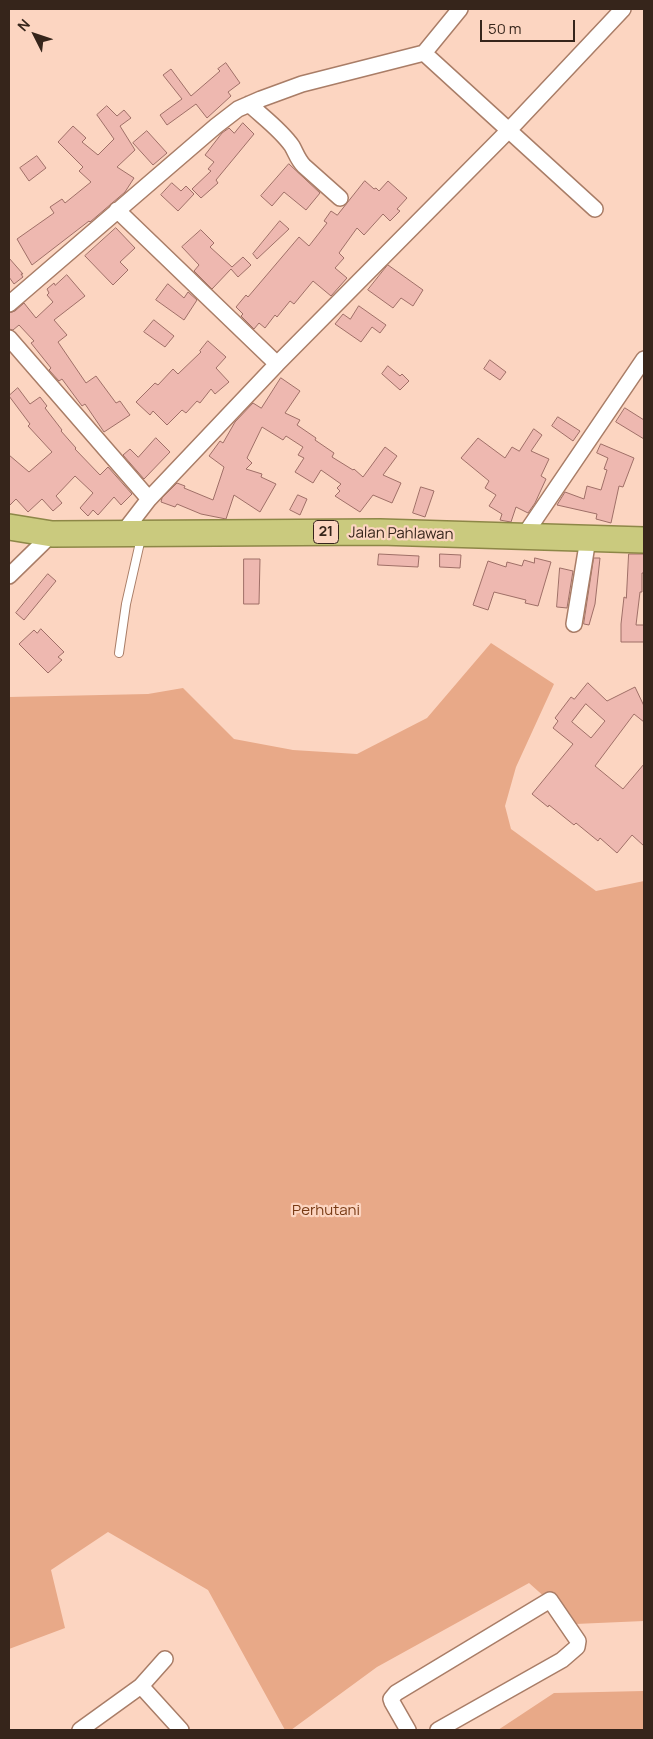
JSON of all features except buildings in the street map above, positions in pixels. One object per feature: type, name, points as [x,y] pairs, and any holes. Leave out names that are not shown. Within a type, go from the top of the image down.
[{"type":"highway","name":"Jalan Pahlawan","points":[[9,527],[52,534],[380,532],[644,540]]},
{"type":"street","points":[[9,304],[216,126],[238,110],[302,84],[424,53],[460,9]]},
{"type":"street","points":[[132,534],[149,498],[277,364],[509,130],[623,9]]},
{"type":"street","points":[[424,53],[595,208]]},
{"type":"street","points":[[249,104],[284,136],[304,166],[340,198]]},
{"type":"street","points":[[117,210],[277,364]]},
{"type":"street","points":[[9,338],[149,498]]},
{"type":"street","points":[[523,537],[644,359]]},
{"type":"street","points":[[9,576],[52,534]]},
{"type":"street","points":[[574,624],[588,539]]},
{"type":"street","points":[[408,1730],[391,1699],[396,1693],[479,1644],[547,1600],[551,1601],[578,1641],[576,1647],[562,1660],[438,1730]]},
{"type":"street","points":[[80,1730],[141,1686],[165,1659]]},
{"type":"street","points":[[141,1686],[181,1730]]},
{"type":"lane","points":[[119,653],[126,604],[132,534]]},
{"type":"green space","name":"Perhutani","points":[[491,643],[554,684],[516,767],[505,806],[511,829],[596,891],[644,881],[644,1621],[575,1624],[529,1583],[377,1667],[291,1730],[285,1730],[208,1590],[108,1532],[51,1570],[65,1628],[9,1649],[9,697],[148,694],[183,688],[234,739],[293,750],[357,754],[427,718]]},
{"type":"green space","points":[[644,1691],[644,1730],[498,1730],[554,1693]]}]
